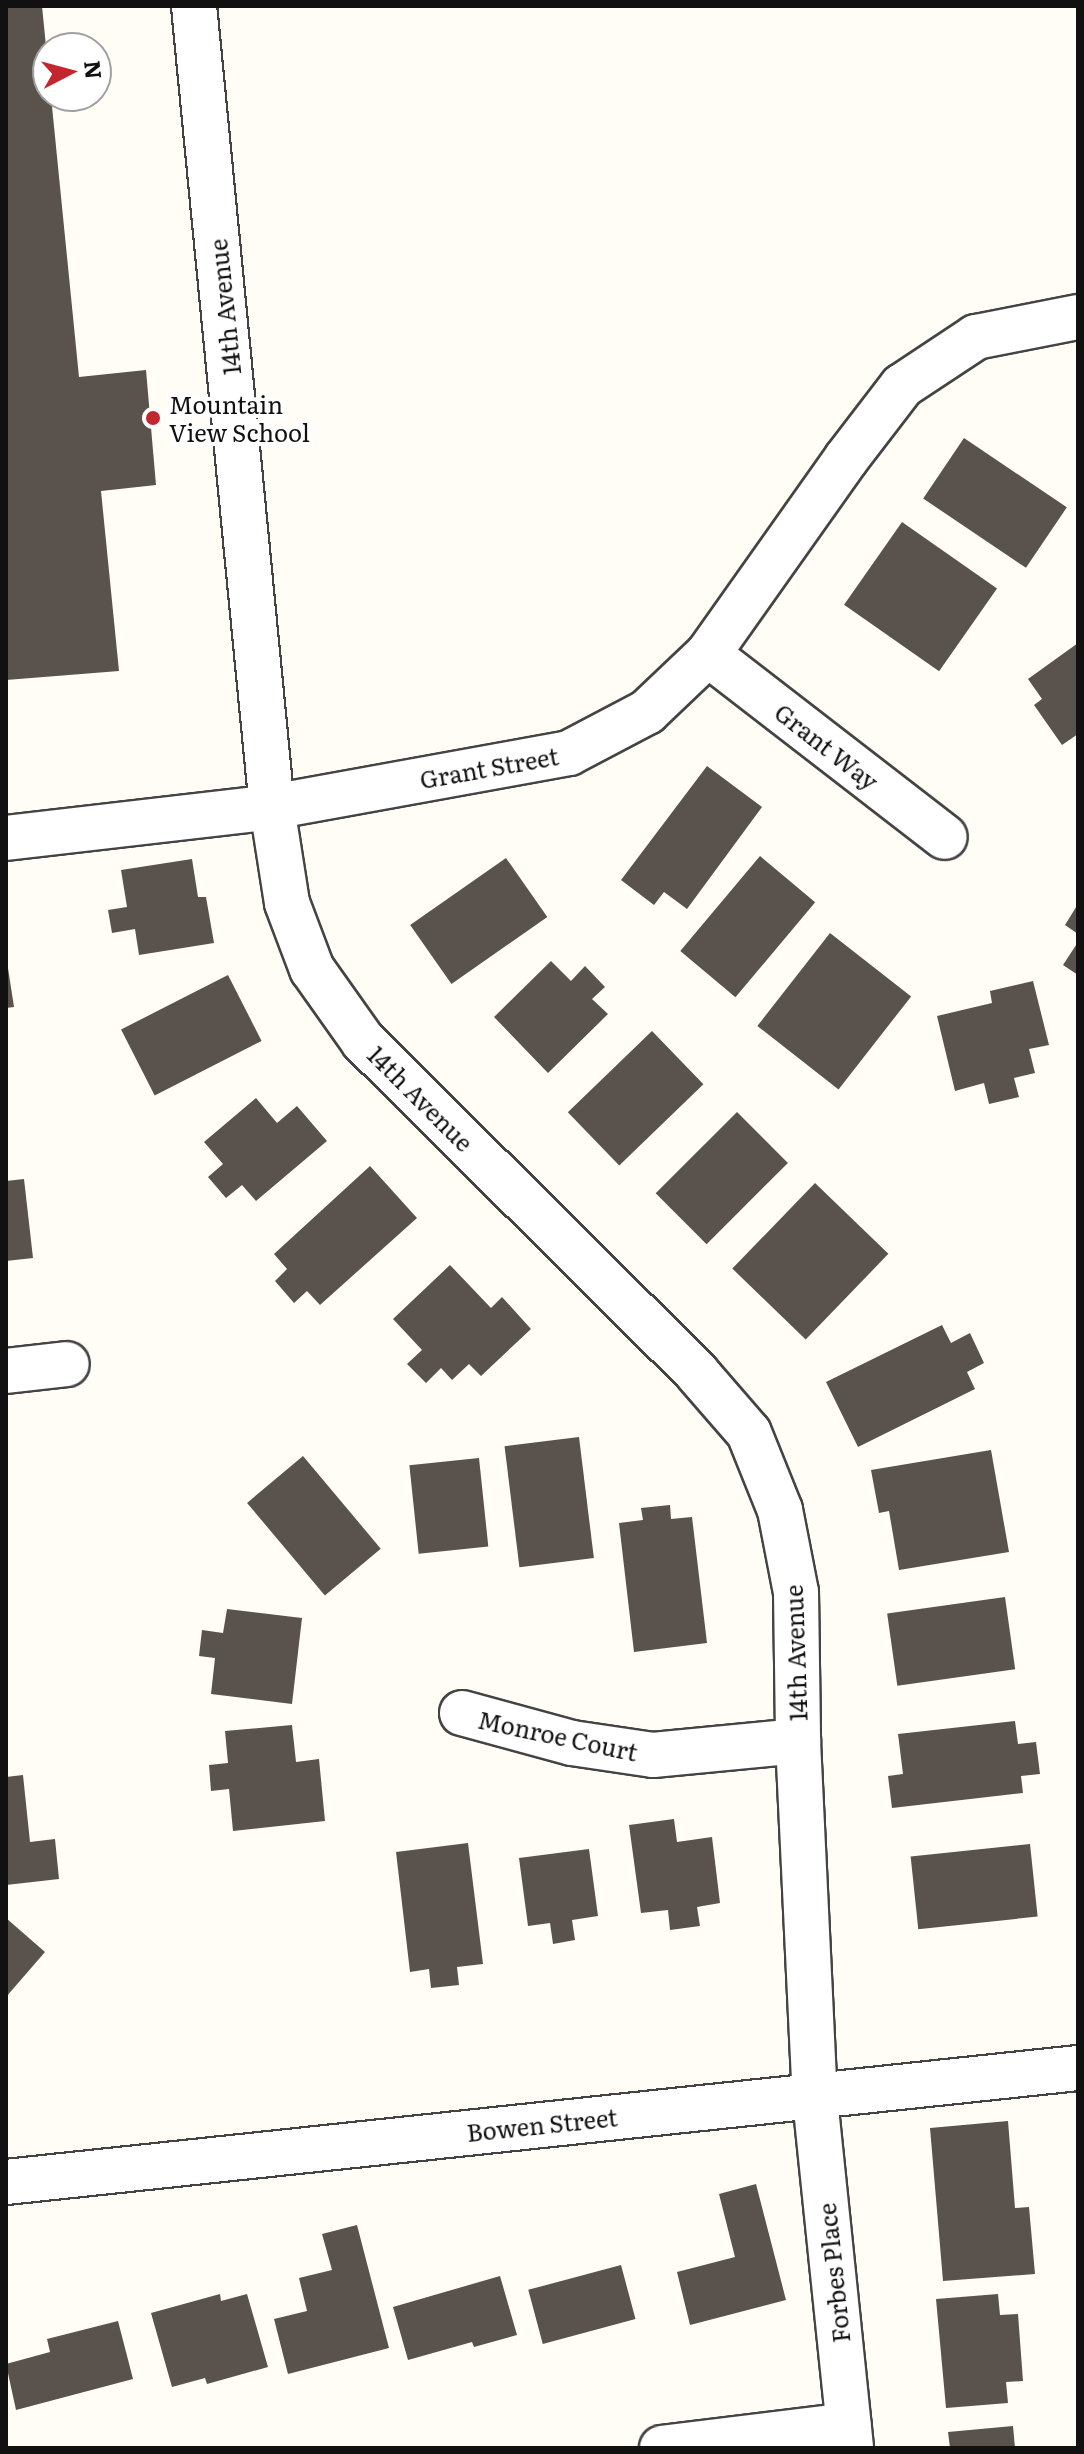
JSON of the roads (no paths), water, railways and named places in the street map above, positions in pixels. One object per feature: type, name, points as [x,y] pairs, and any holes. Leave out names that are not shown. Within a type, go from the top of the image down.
[{"type":"street","name":"14th Avenue","points":[[194,6],[272,807],[287,903],[312,969],[363,1041],[687,1362],[749,1433],[780,1510],[796,1592],[798,1741],[815,2099]]},
{"type":"street","name":"Grant Street","points":[[6,838],[272,807],[569,753],[647,712],[708,654],[846,459],[902,386],[976,337],[1078,317]]},
{"type":"street","name":"Grant Way","points":[[708,654],[945,837]]},
{"type":"street","points":[[6,1371],[67,1364]]},
{"type":"street","name":"Monroe Court","points":[[462,1713],[572,1743],[653,1755],[798,1741]]},
{"type":"street","name":"Bowen Street","points":[[6,2182],[570,2121],[815,2099],[1078,2068]]},
{"type":"street","name":"Forbes Place","points":[[815,2099],[850,2436]]},
{"type":"street","points":[[662,2448],[850,2436]]},
{"type":"place","name":"Mountain View School","points":[[153,418]]}]
